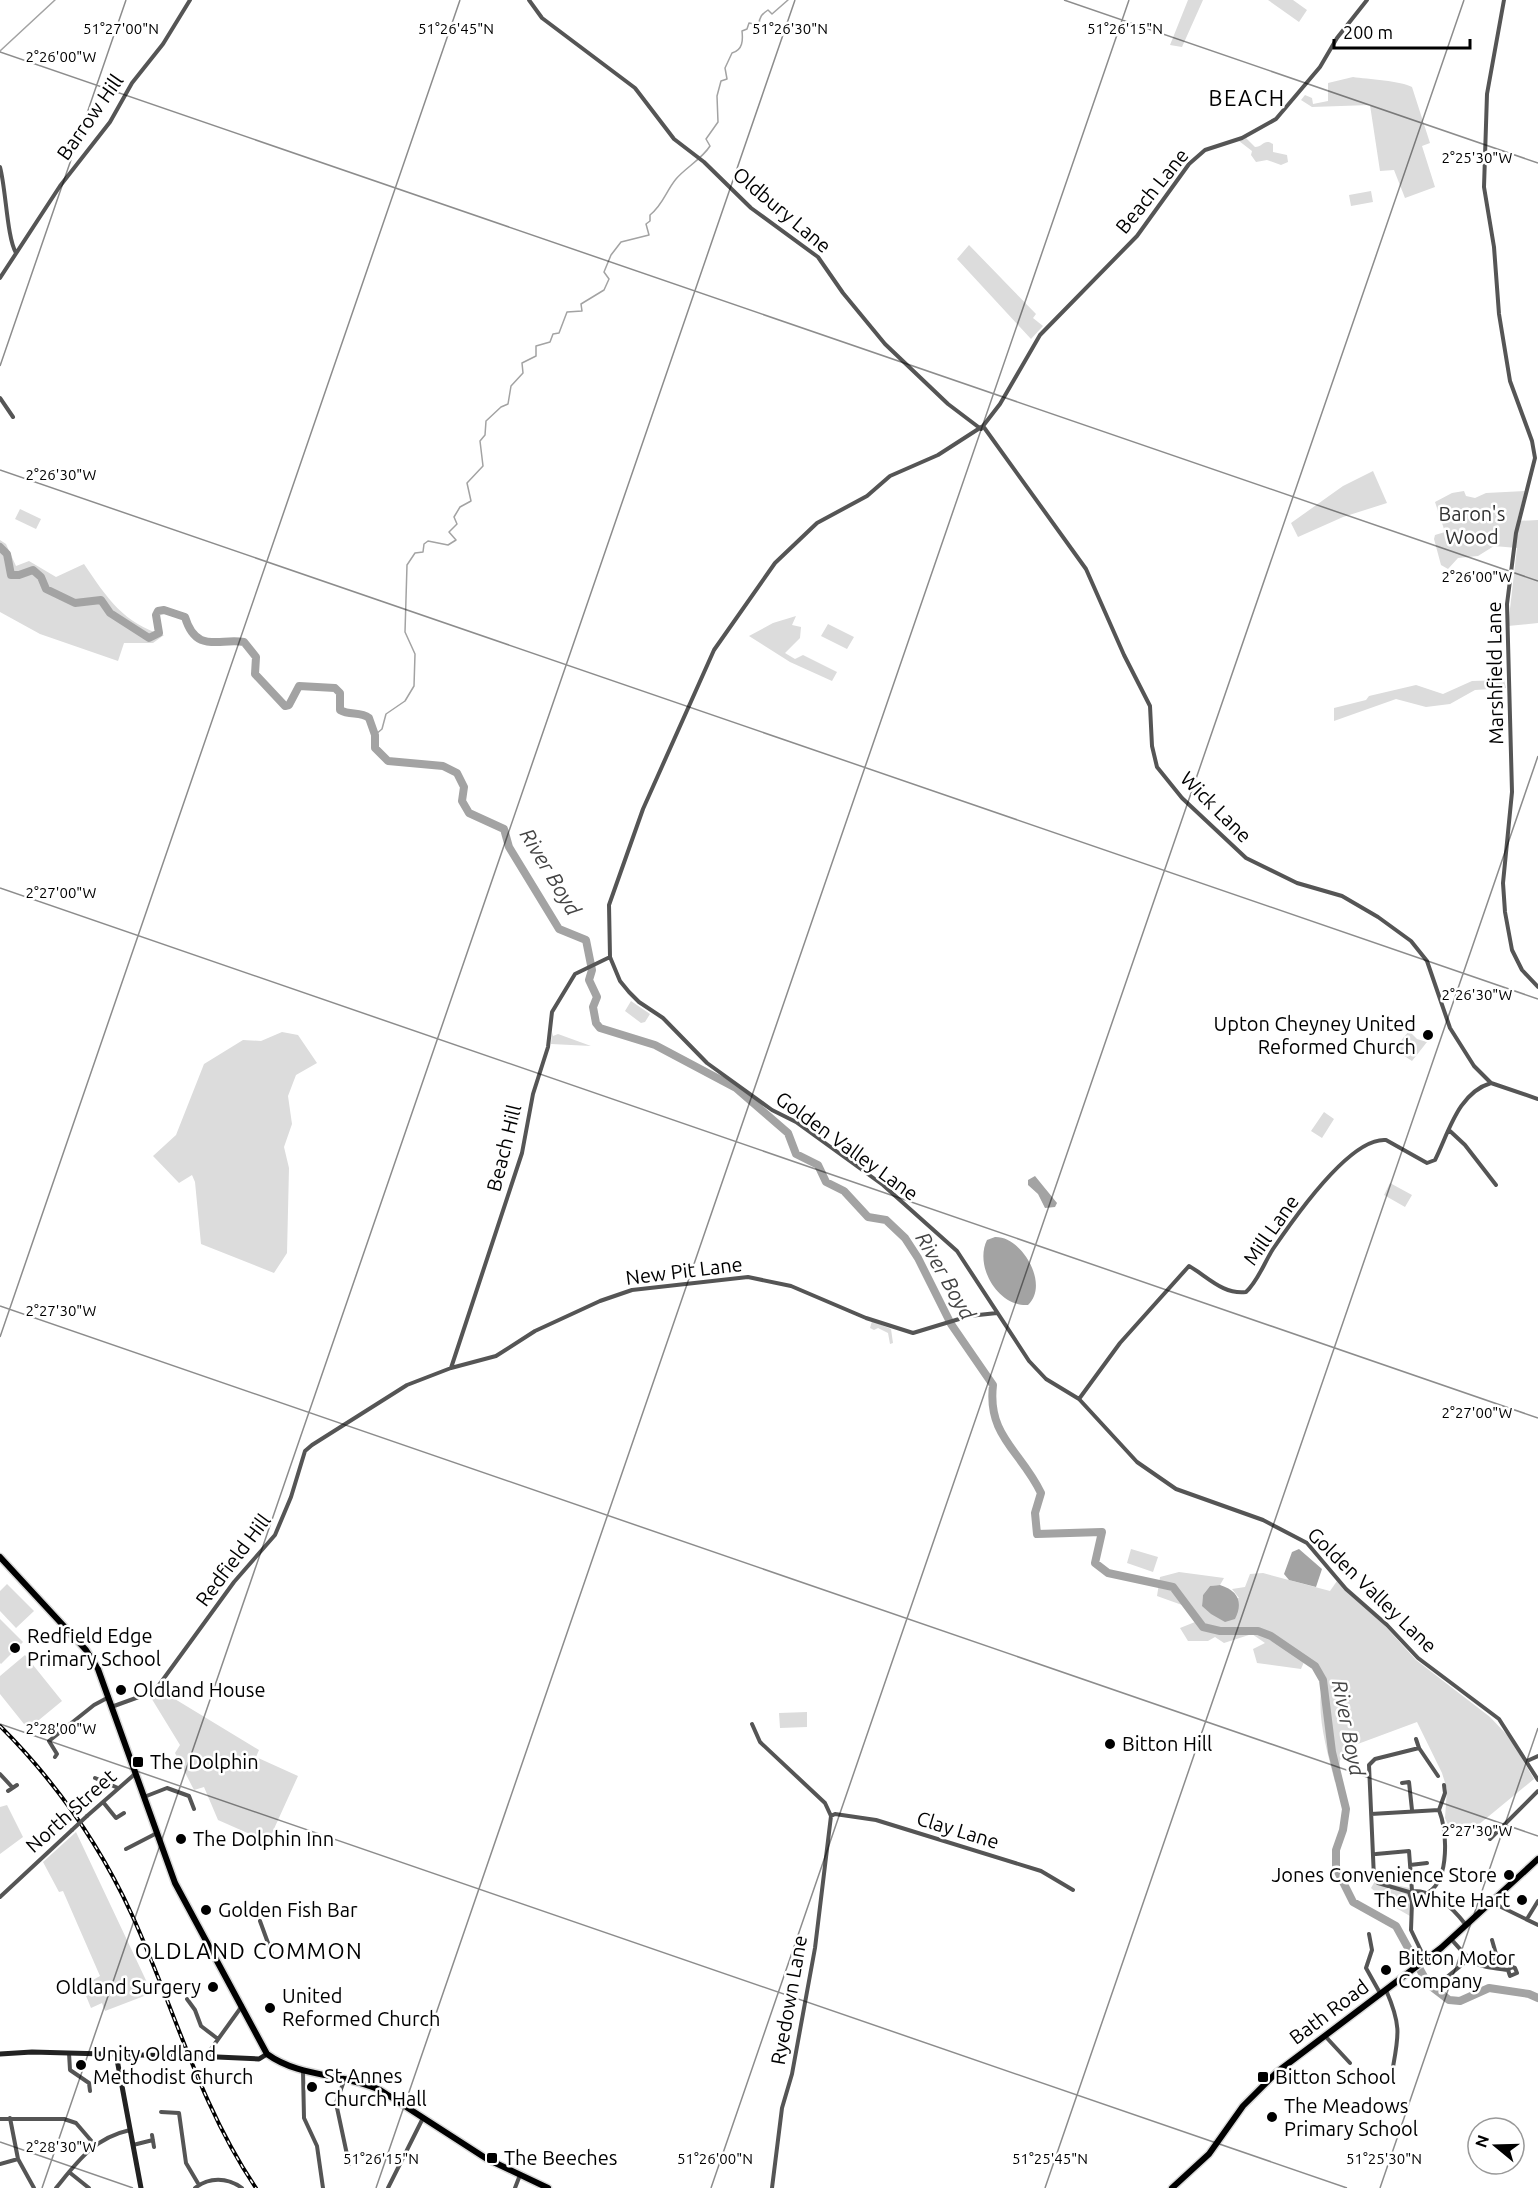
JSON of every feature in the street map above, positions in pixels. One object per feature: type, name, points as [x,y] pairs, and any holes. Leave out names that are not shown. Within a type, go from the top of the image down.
[{"type":"main road","points":[[0,1557],[86,1650],[110,1696],[175,1883],[267,2054],[287,2066],[345,2078],[380,2090],[468,2148],[549,2188]]},
{"type":"main road","points":[[1425,1961],[1493,1903],[1538,1859]]},
{"type":"main road","name":"Bath Road","points":[[1172,2188],[1209,2154],[1259,2089],[1425,1961]]},
{"type":"street","name":"Barrow Hill","points":[[0,278],[60,186],[110,122],[132,83],[163,44],[190,0]]},
{"type":"street","name":"Oldbury Lane","points":[[529,0],[542,18],[635,88],[668,132],[704,162],[751,208],[818,257],[843,293],[885,344],[941,398],[982,427]]},
{"type":"street","name":"Beach Lane","points":[[982,427],[1000,404],[1040,336],[1137,236],[1190,164],[1205,150],[1242,138],[1276,119],[1320,67],[1337,38],[1367,0]]},
{"type":"street","name":"Marshfield Lane","points":[[1504,0],[1487,94],[1484,187],[1494,247],[1498,314],[1510,381],[1532,441],[1535,458],[1516,533],[1508,604],[1512,792],[1503,883],[1504,912],[1512,950],[1522,970],[1538,987]]},
{"type":"street","points":[[0,167],[8,204],[12,247],[16,253]]},
{"type":"street","points":[[0,398],[12,417]]},
{"type":"street","points":[[609,957],[611,942],[607,919],[615,882],[664,760],[719,640],[745,608],[775,563],[807,531],[867,496],[890,476],[938,455],[982,427]]},
{"type":"street","name":"Wick Lane","points":[[982,427],[1086,569],[1124,655],[1150,706],[1152,746],[1157,766],[1203,820],[1246,858],[1297,883],[1342,896],[1378,917],[1418,948],[1434,978],[1450,1028],[1474,1066],[1491,1083],[1538,1099]]},
{"type":"street","name":"Beach Hill","points":[[451,1368],[474,1301],[488,1250],[522,1153],[533,1094],[548,1047],[552,1012],[575,974],[609,957]]},
{"type":"street","name":"Golden Valley Lane","points":[[609,957],[629,992],[639,1002],[663,1018],[707,1063],[772,1110],[796,1122],[883,1185],[957,1251],[966,1260],[997,1313],[1040,1373],[1079,1399],[1137,1462],[1165,1484],[1263,1520],[1307,1543],[1342,1585],[1387,1625],[1418,1658],[1499,1719],[1538,1780]]},
{"type":"street","name":"Mill Lane","points":[[1079,1399],[1120,1343],[1189,1266],[1217,1285],[1238,1293],[1246,1292],[1306,1204],[1332,1173],[1366,1144],[1379,1139],[1386,1140],[1427,1163],[1435,1160],[1463,1102],[1470,1094],[1491,1083]]},
{"type":"street","points":[[1450,1131],[1465,1145],[1496,1185]]},
{"type":"street","name":"New Pit Lane","points":[[451,1368],[496,1356],[549,1324],[600,1301],[632,1290],[748,1277],[791,1286],[898,1330],[920,1333],[955,1320],[997,1313]]},
{"type":"street","name":"Redfield Hill","points":[[114,1707],[147,1694],[159,1685],[234,1582],[263,1551],[284,1517],[305,1451],[407,1385],[451,1368]]},
{"type":"street","points":[[56,1757],[57,1754],[49,1741],[94,1704],[110,1696]]},
{"type":"street","points":[[752,1724],[760,1742],[825,1803],[831,1816]]},
{"type":"street","points":[[1416,1739],[1419,1748],[1438,1776]]},
{"type":"street","points":[[1419,1748],[1371,1761],[1374,1878],[1378,1883],[1410,1892],[1429,1892],[1437,1887],[1444,1870],[1444,1824],[1439,1810],[1445,1793],[1443,1785]]},
{"type":"street","points":[[1527,1761],[1538,1756]]},
{"type":"street","name":"North Street","points":[[0,1897],[136,1772]]},
{"type":"street","points":[[0,1774],[12,1788]]},
{"type":"street","points":[[95,1778],[118,1788]]},
{"type":"street","points":[[1402,1783],[1409,1782],[1412,1810]]},
{"type":"street","points":[[144,1797],[167,1788],[189,1796],[194,1809]]},
{"type":"street","points":[[1490,1839],[1538,1791]]},
{"type":"street","points":[[103,1802],[116,1818],[124,1813]]},
{"type":"street","points":[[1371,1814],[1439,1810]]},
{"type":"street","name":"Clay Lane","points":[[831,1816],[836,1814],[876,1820],[1041,1872],[1073,1890]]},
{"type":"street","name":"Ryedown Lane","points":[[772,2188],[782,2108],[792,2074],[815,1948],[831,1816]]},
{"type":"street","points":[[126,1849],[159,1833]]},
{"type":"street","points":[[1376,1854],[1409,1851],[1412,1902],[1410,1930],[1425,1961]]},
{"type":"street","points":[[1410,1865],[1427,1863]]},
{"type":"street","points":[[1429,1892],[1459,1915],[1467,1926]]},
{"type":"street","points":[[1527,1919],[1538,1901]]},
{"type":"street","points":[[1493,1903],[1538,1925]]},
{"type":"street","points":[[260,1921],[272,1954]]},
{"type":"street","points":[[1369,1934],[1372,1950],[1366,1968],[1398,2016],[1390,2078]]},
{"type":"street","points":[[1451,1939],[1468,1959],[1483,1968],[1508,1970]]},
{"type":"street","points":[[1492,1940],[1496,1954],[1494,1968]]},
{"type":"street","points":[[1442,1981],[1468,1959]]},
{"type":"street","points":[[187,1999],[195,2010],[201,2026],[218,2039]]},
{"type":"street","points":[[205,2057],[242,2005]]},
{"type":"street","points":[[1325,2036],[1350,2063]]},
{"type":"street","points":[[0,2054],[69,2053],[259,2059],[267,2054]]},
{"type":"street","points":[[69,2053],[70,2070],[89,2083],[90,2091]]},
{"type":"street","points":[[116,2054],[141,2188]]},
{"type":"street","points":[[303,2071],[304,2118],[317,2146],[322,2188]]},
{"type":"street","points":[[345,2078],[336,2103],[349,2164]]},
{"type":"street","points":[[161,2112],[179,2112],[186,2163],[197,2186],[220,2180],[234,2183],[242,2188]]},
{"type":"street","points":[[10,2118],[18,2159],[34,2188]]},
{"type":"street","points":[[390,2187],[423,2118]]},
{"type":"street","points":[[0,2119],[64,2119],[76,2123],[94,2144]]},
{"type":"street","points":[[56,2188],[94,2144],[130,2130]]},
{"type":"street","points":[[152,2134],[154,2147]]},
{"type":"street","points":[[132,2145],[153,2140]]},
{"type":"street","points":[[347,2156],[353,2157]]},
{"type":"street","points":[[0,2164],[18,2159]]},
{"type":"street","points":[[69,2172],[89,2188]]},
{"type":"street","points":[[515,2188],[520,2175]]},
{"type":"green space","points":[[1188,0],[1203,0],[1182,47],[1170,45]]},
{"type":"green space","points":[[1268,0],[1293,0],[1307,10],[1299,22]]},
{"type":"green space","points":[[1353,77],[1412,87],[1430,143],[1422,146],[1435,187],[1405,198],[1394,170],[1380,171],[1370,105],[1312,107],[1301,100],[1305,95],[1312,98],[1313,104],[1328,101],[1328,83]]},
{"type":"green space","points":[[1246,138],[1255,147],[1265,142],[1273,144],[1273,152],[1287,155],[1288,162],[1281,165],[1267,160],[1256,162],[1251,155],[1252,151],[1239,141]]},
{"type":"green space","points":[[1371,191],[1373,202],[1351,206],[1349,195]]},
{"type":"green space","points":[[969,245],[1036,314],[1033,318],[1043,326],[1031,339],[957,259]]},
{"type":"green space","points":[[1373,471],[1387,503],[1343,517],[1298,537],[1291,523],[1343,486]]},
{"type":"green space","name":"Baron's Wood","points":[[1464,491],[1466,496],[1475,498],[1486,493],[1525,491],[1517,521],[1538,520],[1538,623],[1508,626],[1517,548],[1494,546],[1478,556],[1458,558],[1448,569],[1441,565],[1434,539],[1435,535],[1445,532],[1435,502],[1452,493]]},
{"type":"green space","points":[[20,509],[41,519],[36,529],[15,519]]},
{"type":"green space","points":[[0,540],[6,544],[16,566],[29,561],[56,577],[84,564],[109,599],[127,617],[164,635],[153,643],[124,643],[118,661],[40,634],[0,612]]},
{"type":"green space","points":[[796,616],[792,625],[801,627],[800,638],[785,653],[795,659],[803,655],[837,672],[832,681],[790,662],[749,636],[773,623]]},
{"type":"green space","points":[[828,624],[854,637],[847,649],[821,636]]},
{"type":"green space","points":[[1504,680],[1506,688],[1475,690],[1450,704],[1426,707],[1396,699],[1334,721],[1334,708],[1366,700],[1369,696],[1416,685],[1443,694],[1472,681]]},
{"type":"green space","points":[[631,1001],[650,1014],[645,1022],[641,1023],[625,1011]]},
{"type":"green space","points":[[1409,1031],[1417,1039],[1427,1042],[1412,1061],[1394,1049]]},
{"type":"green space","points":[[282,1032],[298,1035],[317,1063],[296,1075],[288,1096],[292,1124],[284,1147],[289,1168],[287,1253],[274,1273],[201,1244],[195,1182],[192,1175],[179,1183],[153,1156],[176,1135],[204,1064],[243,1040],[261,1041]]},
{"type":"green space","points":[[552,1032],[553,1036],[558,1034],[591,1046],[551,1044]]},
{"type":"green space","points":[[1324,1112],[1334,1119],[1322,1138],[1311,1131]]},
{"type":"green space","points":[[1390,1183],[1412,1195],[1405,1207],[1384,1195]]},
{"type":"green space","points":[[872,1321],[891,1329],[893,1343],[890,1344],[888,1333],[878,1328],[874,1330],[870,1328]]},
{"type":"green space","points":[[1131,1549],[1158,1557],[1153,1572],[1127,1563]]},
{"type":"green space","points":[[1179,1572],[1224,1578],[1220,1585],[1210,1586],[1203,1595],[1202,1606],[1239,1598],[1232,1589],[1245,1587],[1250,1574],[1263,1573],[1330,1591],[1337,1581],[1385,1626],[1416,1660],[1490,1717],[1509,1737],[1534,1779],[1466,1835],[1448,1825],[1445,1818],[1447,1789],[1442,1773],[1417,1722],[1347,1748],[1340,1760],[1338,1781],[1335,1782],[1321,1718],[1323,1680],[1315,1666],[1304,1662],[1301,1669],[1257,1663],[1253,1649],[1265,1643],[1252,1634],[1224,1643],[1215,1637],[1208,1641],[1188,1641],[1180,1628],[1195,1622],[1182,1605],[1157,1596],[1160,1577]]},
{"type":"green space","points":[[7,1584],[34,1611],[16,1628],[0,1611],[0,1591]]},
{"type":"green space","points":[[0,1619],[23,1642],[1,1664],[0,1663]]},
{"type":"green space","points":[[25,1655],[62,1701],[28,1729],[0,1694],[0,1676]]},
{"type":"green space","points":[[160,1690],[259,1750],[256,1757],[298,1776],[268,1842],[218,1820],[204,1787],[194,1790],[175,1753],[180,1745],[150,1696]]},
{"type":"green space","points":[[807,1712],[807,1727],[780,1728],[779,1713]]},
{"type":"green space","points":[[7,1805],[23,1837],[0,1854],[0,1807]]},
{"type":"green space","points":[[76,1832],[152,1993],[105,2011],[102,2003],[91,2008],[82,1986],[100,1976],[63,1891],[59,1892],[43,1862]]},
{"type":"green space","points":[[1375,1881],[1410,1888],[1413,1894],[1410,1916],[1389,1904],[1371,1888]]},
{"type":"shaded area","points":[[1035,1176],[1057,1203],[1055,1207],[1045,1208],[1038,1194],[1028,1185],[1028,1180]]},
{"type":"shaded area","points":[[995,1237],[1015,1244],[1030,1263],[1036,1286],[1034,1296],[1028,1305],[1017,1304],[1007,1299],[998,1292],[986,1273],[984,1250],[987,1240]]},
{"type":"shaded area","points":[[1299,1549],[1322,1569],[1316,1587],[1289,1580],[1284,1574],[1292,1552]]},
{"type":"shaded area","points":[[1220,1585],[1235,1594],[1239,1603],[1235,1619],[1225,1622],[1202,1606],[1203,1595],[1210,1586]]},
{"type":"waterway","points":[[0,51],[55,0]]},
{"type":"waterway","points":[[375,735],[382,729],[386,714],[405,701],[414,686],[415,654],[405,632],[407,565],[415,553],[423,552],[424,544],[428,541],[448,545],[456,540],[449,532],[457,524],[454,517],[460,507],[471,501],[467,483],[483,466],[480,441],[485,435],[486,421],[501,407],[508,404],[511,386],[523,373],[522,363],[536,356],[536,346],[550,342],[553,334],[559,333],[567,312],[582,311],[581,304],[604,290],[609,279],[604,272],[611,255],[621,242],[649,235],[646,224],[650,221],[650,215],[658,207],[676,179],[710,146],[706,139],[718,122],[717,96],[721,81],[727,79],[725,68],[732,53],[740,47],[742,31],[747,29],[749,23],[759,25],[764,13],[768,10],[772,14],[788,0]]},
{"type":"waterway","name":"River Boyd","points":[[0,547],[7,554],[11,575],[33,570],[41,577],[46,589],[75,603],[101,600],[110,613],[149,638],[159,633],[156,615],[158,611],[164,610],[185,617],[195,636],[202,640],[244,642],[256,657],[255,674],[285,706],[289,705],[299,686],[335,688],[340,693],[340,710],[369,718],[375,735],[375,748],[388,761],[443,766],[457,773],[464,787],[462,801],[469,813],[504,829],[509,847],[559,929],[586,940],[592,970],[589,980],[597,997],[593,1007],[596,1023],[600,1028],[655,1045],[736,1088],[788,1133],[796,1154],[818,1165],[826,1182],[844,1191],[868,1217],[886,1220],[905,1238],[918,1258],[951,1324],[993,1385],[995,1417],[1000,1431],[1041,1493],[1035,1513],[1037,1534],[1102,1532],[1095,1563],[1108,1573],[1173,1587],[1203,1627],[1220,1631],[1258,1631],[1271,1636],[1315,1666],[1323,1680],[1332,1752],[1346,1809],[1343,1830],[1336,1850],[1336,1868],[1353,1902],[1396,1926],[1428,1984],[1449,2000],[1460,2001],[1489,1988],[1529,1994],[1538,1998]]},
{"type":"railway","points":[[0,1726],[39,1769],[75,1815],[106,1864],[132,1915],[218,2123],[256,2188]]},
{"type":"place","name":"Upton Cheyney United Reformed Church","points":[[1428,1035]]},
{"type":"place","name":"Redfield Edge Primary School","points":[[15,1648]]},
{"type":"place","name":"Oldland House","points":[[121,1690]]},
{"type":"place","name":"Bitton Hill","points":[[1110,1744]]},
{"type":"place","name":"The Dolphin","points":[[138,1762]]},
{"type":"place","name":"The Dolphin Inn","points":[[181,1839]]},
{"type":"place","name":"Jones Convenience Store","points":[[1509,1875]]},
{"type":"place","name":"The White Hart","points":[[1522,1900]]},
{"type":"place","name":"Golden Fish Bar","points":[[206,1910]]},
{"type":"place","name":"Bitton Motor Company","points":[[1386,1970]]},
{"type":"place","name":"Oldland Surgery","points":[[213,1987]]},
{"type":"place","name":"United Reformed Church","points":[[270,2008]]},
{"type":"place","name":"Unity Oldland Methodist Church","points":[[81,2065]]},
{"type":"place","name":"Bitton School","points":[[1263,2077]]},
{"type":"place","name":"St Annes Church Hall","points":[[312,2087]]},
{"type":"place","name":"The Meadows Primary School","points":[[1272,2117]]},
{"type":"place","name":"The Beeches","points":[[492,2158]]},
{"type":"district","name":"BEACH","points":[[1247,98]]},
{"type":"district","name":"OLDLAND COMMON","points":[[249,1951]]}]
